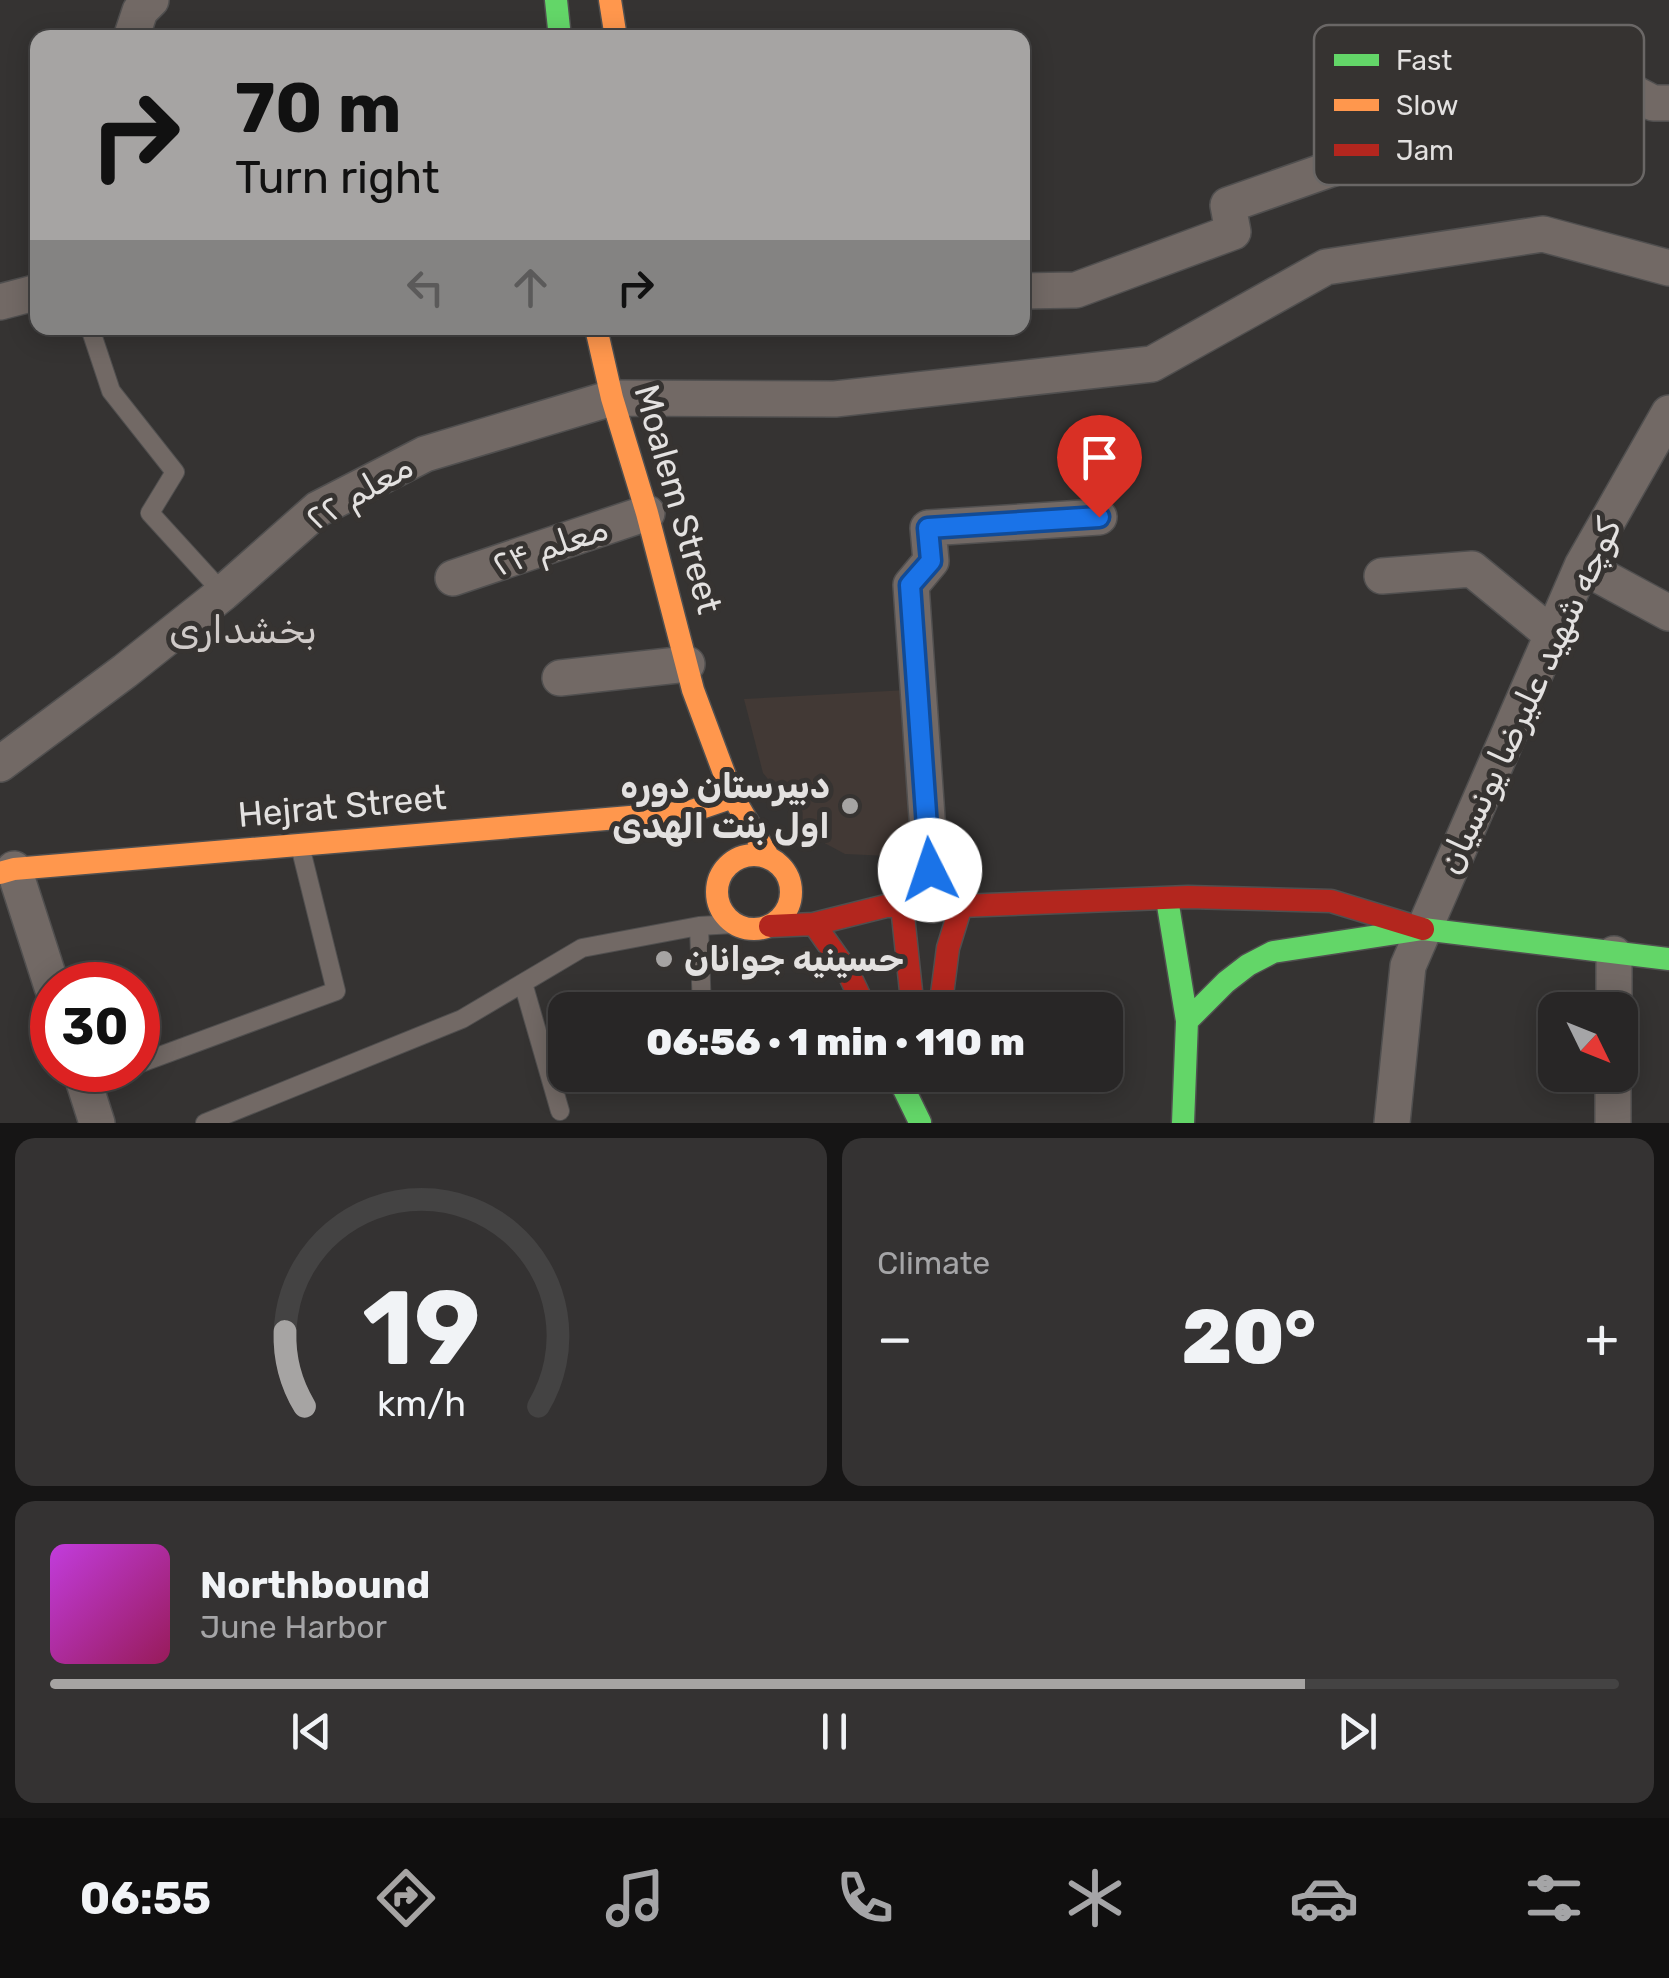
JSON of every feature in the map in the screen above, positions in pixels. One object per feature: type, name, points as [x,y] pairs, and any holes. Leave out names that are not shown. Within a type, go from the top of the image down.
[{"type":"main road","points":[[556,0],[559,30]]},
{"type":"main road","points":[[610,0],[615,30]]},
{"type":"main road","name":"Moalem Street","points":[[598,335],[690,677]]},
{"type":"main road","points":[[690,677],[690,742]]},
{"type":"main road","points":[[690,677],[733,796],[790,886],[791,898],[780,919],[770,926]]},
{"type":"main road","name":"Hejrat Street","points":[[7,871],[692,811],[733,796]]},
{"type":"main road","points":[[815,878],[758,855],[745,856],[715,872],[719,905],[725,916],[746,929],[814,924],[920,906],[1188,897],[1331,901],[1423,929],[1669,959]]},
{"type":"main road","points":[[850,892],[920,906],[948,948],[942,992]]},
{"type":"main road","points":[[1167,899],[1187,1020],[1183,1123]]},
{"type":"main road","points":[[914,992],[920,906]]},
{"type":"main road","points":[[814,924],[857,992]]},
{"type":"main road","points":[[1187,1020],[1248,964],[1273,952],[1423,929]]},
{"type":"main road","points":[[905,1092],[920,1123]]},
{"type":"main road","points":[[919,1092],[920,1123]]},
{"type":"street","points":[[134,30],[140,11],[151,0]]},
{"type":"street","points":[[1644,99],[1669,103]]},
{"type":"street","points":[[1030,291],[1076,290],[1233,232],[1228,205],[1314,175]]},
{"type":"street","name":"معلم ۲۲","points":[[0,764],[125,671],[318,510],[425,454],[612,398],[836,399],[1152,364],[1326,267],[1543,234],[1669,268]]},
{"type":"street","points":[[0,302],[30,294]]},
{"type":"street","name":"کوچه شهید علیرضا یونسیان","points":[[1392,1123],[1408,966],[1582,566],[1669,412]]},
{"type":"street","name":"معلم ۲۴","points":[[453,578],[647,513]]},
{"type":"street","points":[[920,906],[910,585],[931,561],[928,528],[1099,517]]},
{"type":"street","points":[[1582,566],[1669,613]]},
{"type":"street","points":[[1382,576],[1472,569],[1551,634]]},
{"type":"street","points":[[560,678],[690,677]]},
{"type":"street","points":[[7,871],[42,962]]},
{"type":"street","points":[[1614,954],[1614,992]]},
{"type":"street","points":[[87,1092],[97,1123]]},
{"type":"street","points":[[1612,1123],[1613,1092]]},
{"type":"lane","points":[[92,335],[111,391],[175,472],[150,513],[223,592]]},
{"type":"lane","points":[[160,1056],[336,991],[300,845]]},
{"type":"lane","points":[[205,1123],[462,1019],[582,948],[699,926],[734,924]]},
{"type":"lane","points":[[699,926],[701,992]]},
{"type":"lane","points":[[523,983],[560,1111]]},
{"type":"shaded area","name":"دبیرستان دوره اول بنت الهدی","points":[[907,690],[911,857],[845,854],[817,839],[763,773],[744,699]]},
{"type":"traffic: fast","points":[[556,0],[559,30]]},
{"type":"traffic: fast","points":[[1167,899],[1187,1021],[1183,1123]]},
{"type":"traffic: fast","points":[[1187,1021],[1226,982],[1273,952],[1423,929],[1669,959]]},
{"type":"traffic: fast","points":[[905,1092],[920,1122]]},
{"type":"traffic: slow","points":[[610,0],[615,30]]},
{"type":"traffic: slow","points":[[598,335],[693,690],[733,797],[769,858]]},
{"type":"traffic: slow","points":[[0,873],[689,812],[733,797]]},
{"type":"traffic: slow","points":[[754,855],[780,866],[791,892],[780,918],[754,929],[728,918],[717,892],[728,866],[754,855]]},
{"type":"traffic: jam","points":[[770,926],[814,924],[886,906],[1188,897],[1331,901],[1423,929]]},
{"type":"traffic: jam","points":[[902,906],[911,992]]},
{"type":"traffic: jam","points":[[942,992],[948,948],[961,906]]},
{"type":"traffic: jam","points":[[814,924],[857,992]]},
{"type":"place","name":"دبیرستان دوره اول بنت الهدی","points":[[850,806]]},
{"type":"place","name":"حسینیه جوانان","points":[[664,959]]},
{"type":"district","name":"بخشداری","points":[[243,630]]},
{"type":"route","points":[[930,870],[910,585],[931,561],[928,528],[1099,517]]}]
